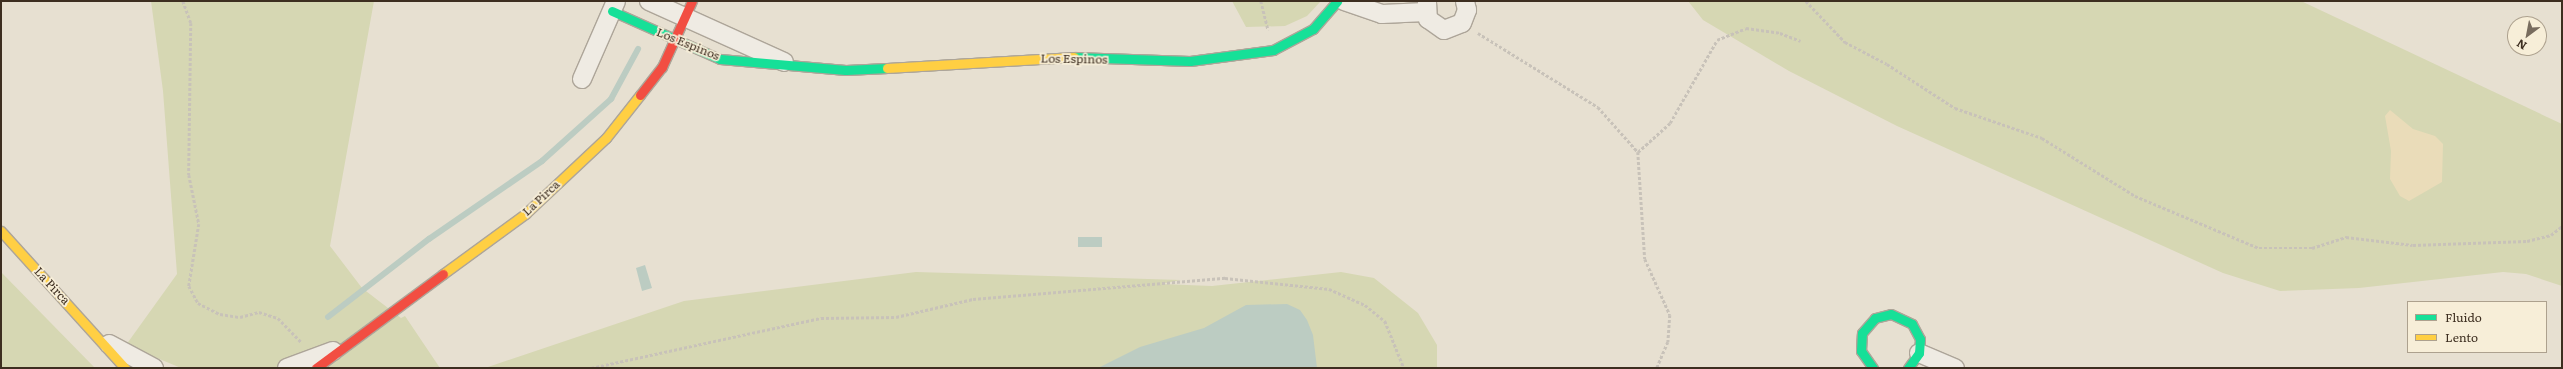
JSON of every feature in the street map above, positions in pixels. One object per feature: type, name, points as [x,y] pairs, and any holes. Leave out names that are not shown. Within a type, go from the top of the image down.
[{"type":"street","name":"Los Espinos","points":[[649,1],[792,66]]},
{"type":"street","name":"La Pirca","points":[[287,368],[313,363],[340,349],[525,214],[606,138],[662,67],[676,41],[692,1]]},
{"type":"street","name":"Los Espinos","points":[[614,6],[676,41],[720,59],[846,70],[1066,56],[1190,61],[1273,50],[1313,29],[1337,1]]},
{"type":"street","points":[[1344,1],[1382,14],[1427,7],[1432,25],[1444,30],[1462,23],[1467,10],[1465,1]]},
{"type":"street","points":[[582,79],[614,6]]},
{"type":"street","name":"La Pirca","points":[[1,231],[103,341],[124,368]]},
{"type":"street","points":[[1873,368],[1861,351],[1860,341],[1867,325],[1881,315],[1904,318],[1912,324],[1920,339],[1919,353],[1908,368]]},
{"type":"street","name":"La Pirca","points":[[103,341],[154,368]]},
{"type":"street","points":[[1919,353],[1955,368]]},
{"type":"path","points":[[183,1],[192,23],[189,175],[199,224],[189,286],[198,303],[220,314],[240,317],[259,312],[278,318],[296,335],[313,363]]},
{"type":"path","points":[[1261,1],[1273,50]]},
{"type":"path","points":[[1806,1],[1845,42],[1887,64],[1955,108],[2042,138],[2135,196],[2259,248],[2312,248],[2346,237],[2413,245],[2527,241],[2551,235],[2562,226]]},
{"type":"path","points":[[1462,23],[1598,107],[1638,152],[1645,259],[1670,316],[1668,342],[1657,368]]},
{"type":"path","points":[[1638,152],[1670,123],[1717,40],[1746,28],[1780,33],[1801,41]]},
{"type":"path","points":[[591,368],[821,318],[896,317],[973,299],[1225,278],[1329,289],[1365,305],[1385,320],[1404,368]]},
{"type":"green space","points":[[151,1],[374,1],[330,246],[362,288],[401,318],[405,316],[440,368],[181,368],[126,345],[177,274],[163,91]]},
{"type":"green space","points":[[1232,1],[1321,1],[1307,16],[1285,26],[1246,27]]},
{"type":"green space","points":[[1688,1],[2301,1],[2562,124],[2562,286],[2526,274],[2503,272],[2359,288],[2280,291],[2223,273],[1897,126],[1789,71],[1703,20]]},
{"type":"green space","points":[[1,272],[95,368],[1,368]]},
{"type":"green space","points":[[916,272],[1181,280],[1161,284],[1212,286],[1341,272],[1374,278],[1418,313],[1437,345],[1437,368],[485,368],[684,301]]},
{"type":"sand","points":[[2390,110],[2413,129],[2435,136],[2443,144],[2442,182],[2409,201],[2400,196],[2390,179],[2391,151],[2385,116]]},
{"type":"shaded area","points":[[1078,237],[1102,237],[1102,247],[1078,247]]},
{"type":"shaded area","points":[[645,265],[652,288],[642,291],[636,268]]},
{"type":"shaded area","points":[[1287,304],[1300,310],[1307,320],[1313,335],[1317,368],[1098,368],[1140,347],[1204,328],[1246,305]]},
{"type":"waterway","points":[[328,317],[429,239],[542,161],[611,99],[638,49]]},
{"type":"traffic: fast","points":[[1074,57],[1190,61],[1273,50],[1313,29],[1337,1]]},
{"type":"traffic: fast","points":[[612,11],[720,59],[846,70],[887,68]]},
{"type":"traffic: fast","points":[[1873,368],[1861,351],[1862,333],[1875,318],[1891,314],[1912,324],[1920,339],[1919,353],[1908,368]]},
{"type":"traffic: slow","points":[[887,68],[1074,57]]},
{"type":"traffic: slow","points":[[443,274],[525,214],[606,138],[640,95]]},
{"type":"traffic: slow","points":[[1,231],[125,368]]},
{"type":"traffic: jam","points":[[640,95],[662,67],[692,1]]},
{"type":"traffic: jam","points":[[316,368],[443,274]]}]
